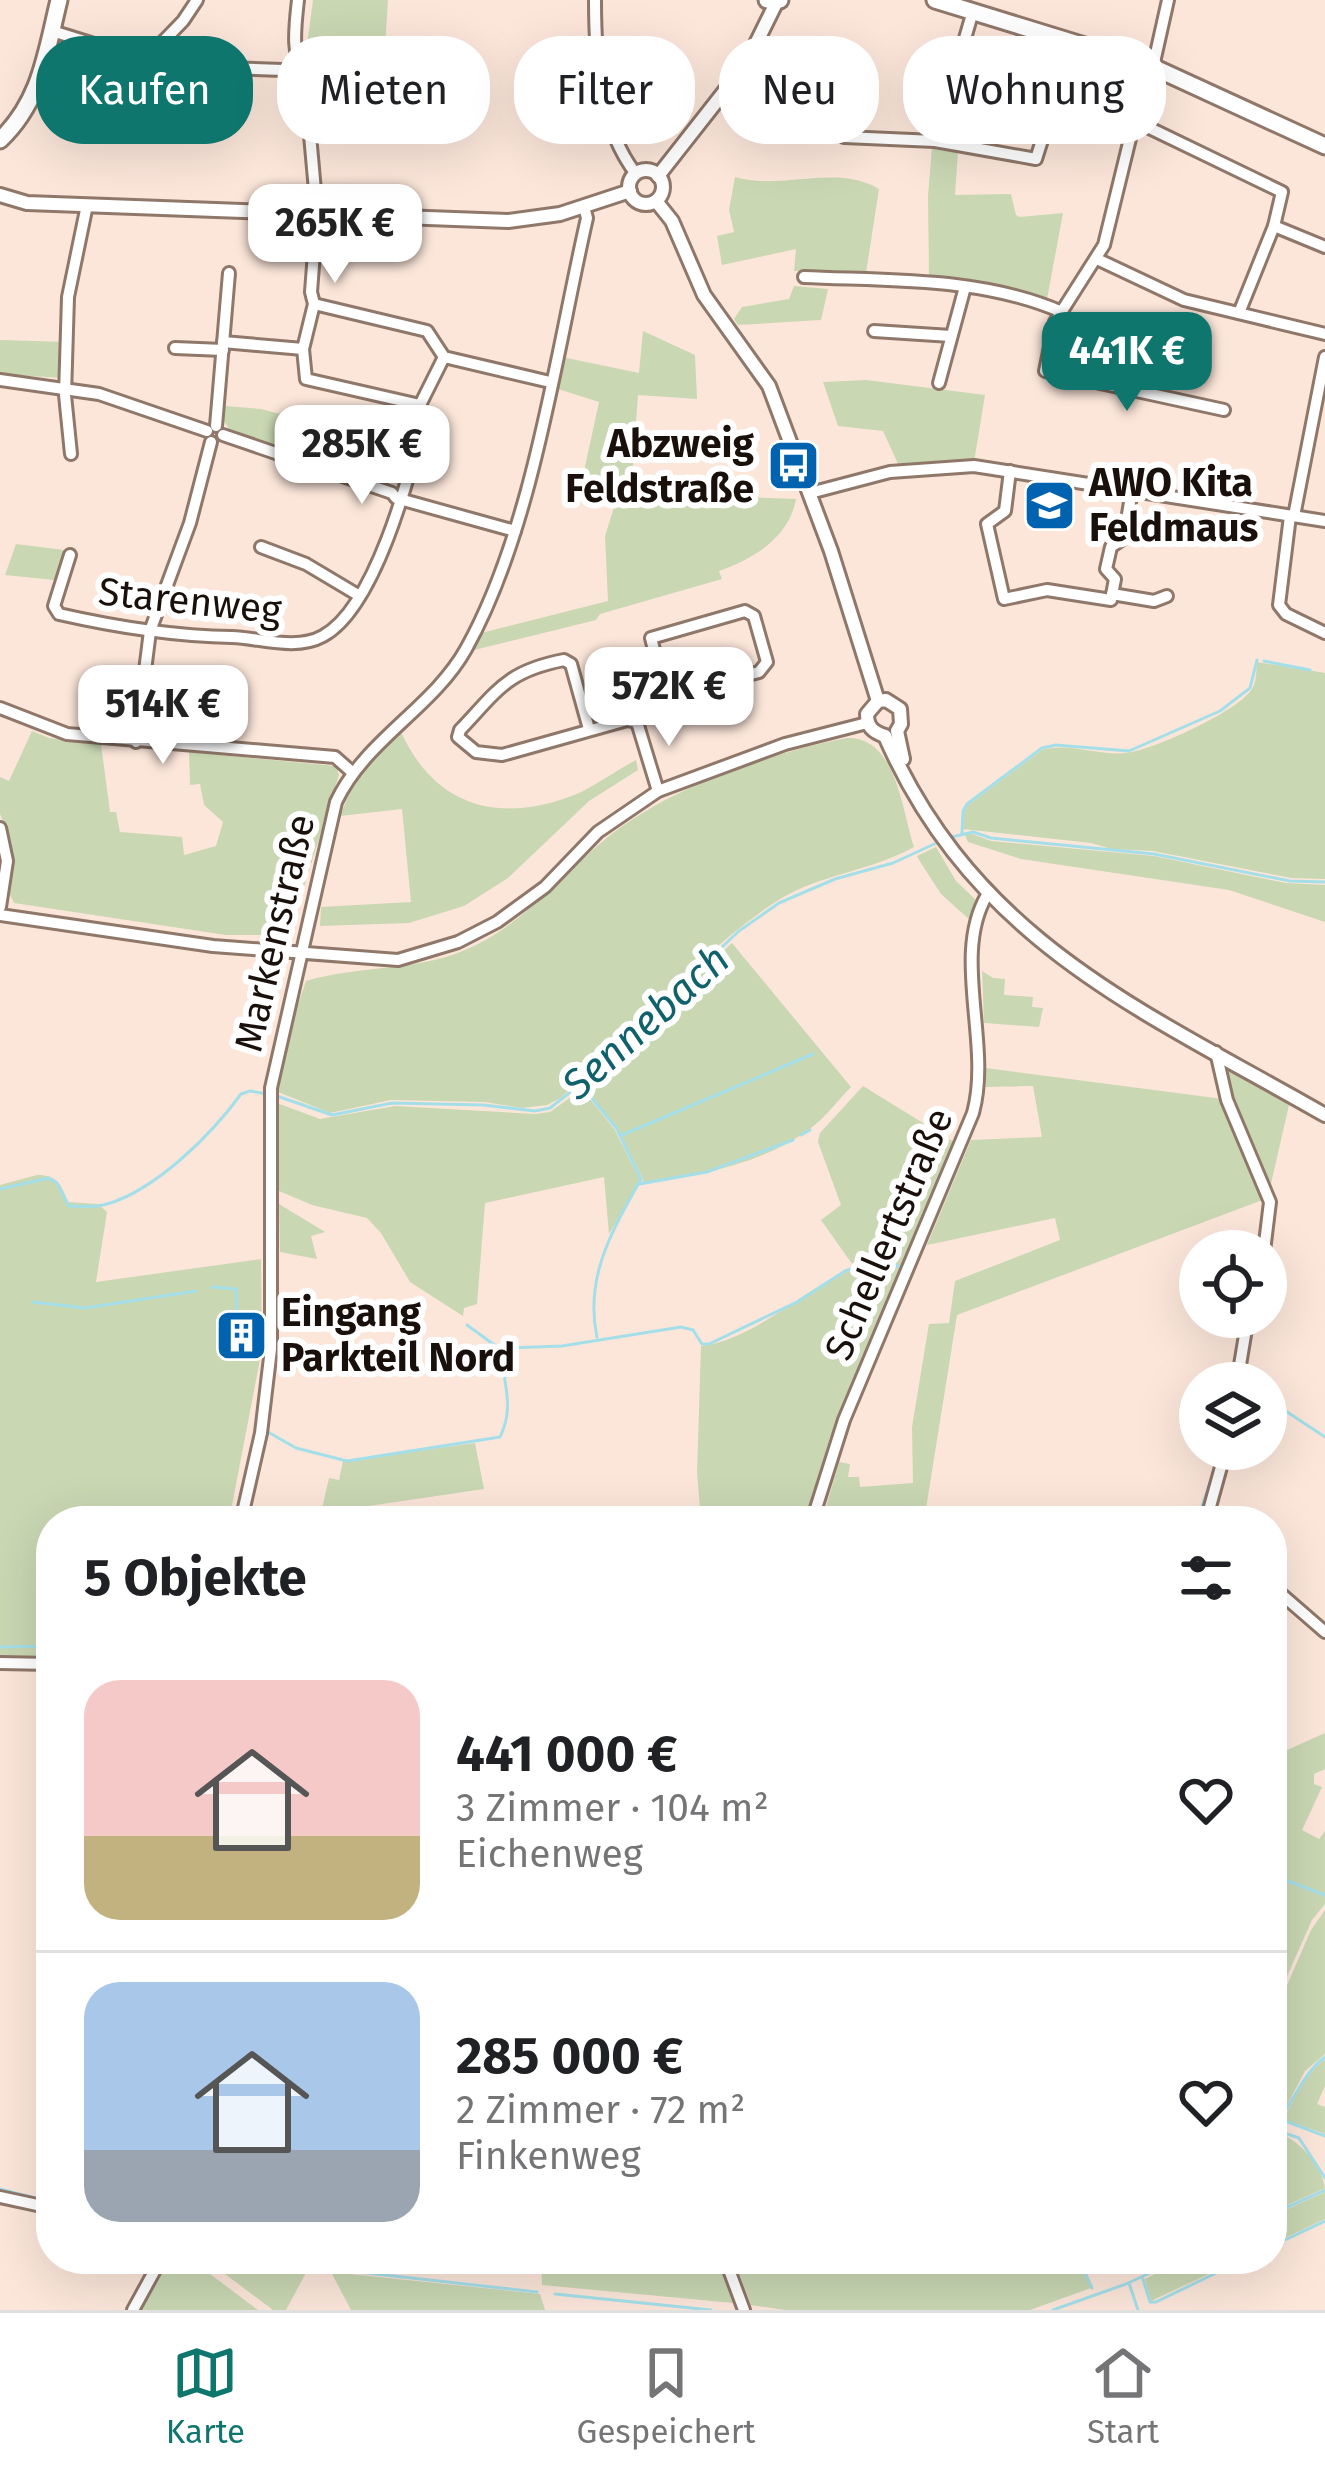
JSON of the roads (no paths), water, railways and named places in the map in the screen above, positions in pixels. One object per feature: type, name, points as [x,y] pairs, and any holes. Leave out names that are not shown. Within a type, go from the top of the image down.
[{"type":"main road","points":[[0,140],[22,119],[32,101],[59,0]]},
{"type":"main road","points":[[766,0],[779,1]]},
{"type":"main road","points":[[935,0],[1053,36]]},
{"type":"main road","points":[[1166,73],[1325,146]]},
{"type":"street","points":[[168,36],[197,0]]},
{"type":"street","points":[[297,36],[298,0]]},
{"type":"street","points":[[595,0],[601,86],[610,125],[636,174],[630,191]]},
{"type":"street","points":[[764,25],[766,0]]},
{"type":"street","points":[[1158,36],[1168,0]]},
{"type":"street","points":[[658,176],[746,64],[779,1]]},
{"type":"street","points":[[966,36],[973,11]]},
{"type":"street","points":[[52,31],[69,36]]},
{"type":"street","points":[[1166,135],[1276,186],[1283,198],[1239,313]]},
{"type":"street","points":[[311,144],[317,213],[314,304],[302,349],[306,379],[420,405]]},
{"type":"street","points":[[951,144],[1036,160],[1041,144]]},
{"type":"street","points":[[1129,144],[1109,229],[1097,259],[1051,336],[1045,371],[1224,410]]},
{"type":"street","points":[[636,174],[645,171],[658,176],[663,186],[656,201]]},
{"type":"street","points":[[630,191],[640,203],[656,201]]},
{"type":"street","points":[[2,201],[508,221],[584,207],[630,191]]},
{"type":"street","points":[[656,201],[672,221],[704,295],[769,386],[878,701]]},
{"type":"street","points":[[71,454],[68,297],[87,206]]},
{"type":"street","name":"Markenstraße","points":[[244,1506],[261,1432],[271,1349],[271,1094],[336,802],[352,772],[455,665],[515,531],[587,218],[584,207]]},
{"type":"street","points":[[1274,226],[1325,247]]},
{"type":"street","points":[[1097,259],[1184,300],[1325,334]]},
{"type":"street","points":[[136,742],[150,631],[190,523],[214,433],[229,273]]},
{"type":"street","points":[[804,277],[965,286],[1001,291],[1062,312]]},
{"type":"street","points":[[939,383],[965,286]]},
{"type":"street","points":[[314,304],[428,331],[444,357],[550,382]]},
{"type":"street","points":[[874,331],[951,336]]},
{"type":"street","points":[[175,348],[302,349]]},
{"type":"street","name":"Starenweg","points":[[70,555],[54,607],[58,614],[150,631],[302,643],[330,632],[389,540],[423,422],[420,405],[444,357]]},
{"type":"street","points":[[1325,357],[1292,516],[1280,605],[1286,614],[1325,633]]},
{"type":"street","points":[[0,380],[67,387],[150,409],[403,500],[515,531]]},
{"type":"street","points":[[1309,434],[1325,436]]},
{"type":"street","points":[[809,494],[923,467],[974,466],[1325,521]]},
{"type":"street","points":[[1010,471],[1005,511],[987,524],[1004,599],[1047,590],[1111,600],[1114,579],[1106,569],[1111,547],[1124,538],[1132,490]]},
{"type":"street","name":"Starenweg","points":[[261,547],[306,564],[358,595]]},
{"type":"street","points":[[1112,594],[1154,601],[1167,596]]},
{"type":"street","points":[[637,722],[666,697],[759,672],[767,662],[754,616],[746,611],[651,638],[666,697]]},
{"type":"street","points":[[589,730],[571,664],[563,660],[520,670],[458,737],[467,747],[493,756],[627,720],[637,722]]},
{"type":"street","points":[[886,700],[900,709],[902,724],[891,733],[874,733],[867,723],[871,706],[878,701],[886,700]]},
{"type":"street","points":[[0,708],[52,730],[136,742],[335,757],[352,772]]},
{"type":"street","points":[[637,722],[658,791]]},
{"type":"street","points":[[0,828],[7,861],[0,911],[301,956],[398,960],[458,942],[521,906],[598,832],[658,791],[784,744],[867,723]]},
{"type":"street","points":[[891,733],[914,790],[944,840],[988,895],[1037,941],[1077,970],[1325,1115]]},
{"type":"street","name":"Schellertstraße","points":[[817,1506],[844,1420],[974,1113],[980,1077],[972,931],[988,895]]},
{"type":"street","points":[[1216,1052],[1227,1100],[1270,1202],[1267,1230]]},
{"type":"street","points":[[1210,1506],[1220,1470]]},
{"type":"street","points":[[1287,1599],[1325,1632]]},
{"type":"street","points":[[0,1663],[36,1664]]},
{"type":"street","points":[[0,2197],[36,2205]]},
{"type":"street","points":[[133,2310],[153,2274]]},
{"type":"street","points":[[731,2274],[744,2310]]},
{"type":"waterway","points":[[962,833],[967,804],[1042,748],[1129,751],[1220,711],[1250,688],[1257,660]]},
{"type":"waterway","points":[[1264,661],[1310,670]]},
{"type":"waterway","name":"Sennebach","points":[[952,837],[973,832],[991,838],[1154,854],[1290,881],[1325,882]]},
{"type":"waterway","name":"Sennebach","points":[[277,1096],[332,1115],[392,1103],[550,1108],[591,1076],[739,931],[779,903],[943,840]]},
{"type":"waterway","points":[[622,1135],[813,1054]]},
{"type":"waterway","points":[[581,1085],[617,1129],[641,1179],[611,1235],[598,1274],[594,1294],[597,1337]]},
{"type":"waterway","name":"Sennebach","points":[[0,1189],[49,1178],[57,1183],[69,1206],[107,1204],[163,1174],[215,1126],[241,1094],[267,1094]]},
{"type":"waterway","points":[[801,1135],[810,1130]]},
{"type":"waterway","points":[[639,1184],[707,1172],[793,1140]]},
{"type":"waterway","points":[[250,1506],[268,1432],[296,1448],[347,1461],[500,1437],[507,1412],[506,1348],[562,1346],[681,1327],[693,1330],[702,1344],[709,1344],[797,1302],[845,1271],[877,1260],[901,1267]]},
{"type":"waterway","points":[[212,1287],[236,1289],[237,1318]]},
{"type":"waterway","points":[[33,1302],[85,1308],[196,1291]]},
{"type":"waterway","points":[[467,1325],[504,1352]]},
{"type":"waterway","points":[[1235,1362],[1239,1338]]},
{"type":"waterway","points":[[1287,1412],[1325,1437]]},
{"type":"waterway","points":[[1202,1506],[1214,1470]]},
{"type":"waterway","points":[[0,1647],[36,1646]]},
{"type":"waterway","points":[[1287,1881],[1325,1895]]},
{"type":"waterway","points":[[1287,2107],[1325,2057]]},
{"type":"waterway","points":[[1287,2122],[1325,2136]]},
{"type":"waterway","points":[[1287,2134],[1299,2138],[1325,2178]]},
{"type":"waterway","points":[[0,2189],[36,2198]]},
{"type":"waterway","points":[[1287,2207],[1325,2190]]},
{"type":"waterway","points":[[1287,2239],[1325,2221]]},
{"type":"waterway","points":[[140,2310],[160,2274]]},
{"type":"waterway","points":[[376,2274],[537,2292]]},
{"type":"waterway","points":[[1086,2274],[1092,2288]]},
{"type":"waterway","points":[[1053,2310],[1148,2274]]},
{"type":"waterway","points":[[1143,2279],[1150,2302],[1156,2302],[1214,2274]]},
{"type":"waterway","points":[[1129,2283],[1138,2310]]},
{"type":"waterway","points":[[555,2294],[711,2310]]},
{"type":"place","name":"Abzweig Feldstraße","points":[[793,466]]},
{"type":"place","name":"AWO Kita Feldmaus","points":[[1050,505]]},
{"type":"place","name":"Eingang Parkteil Nord","points":[[242,1335]]}]
